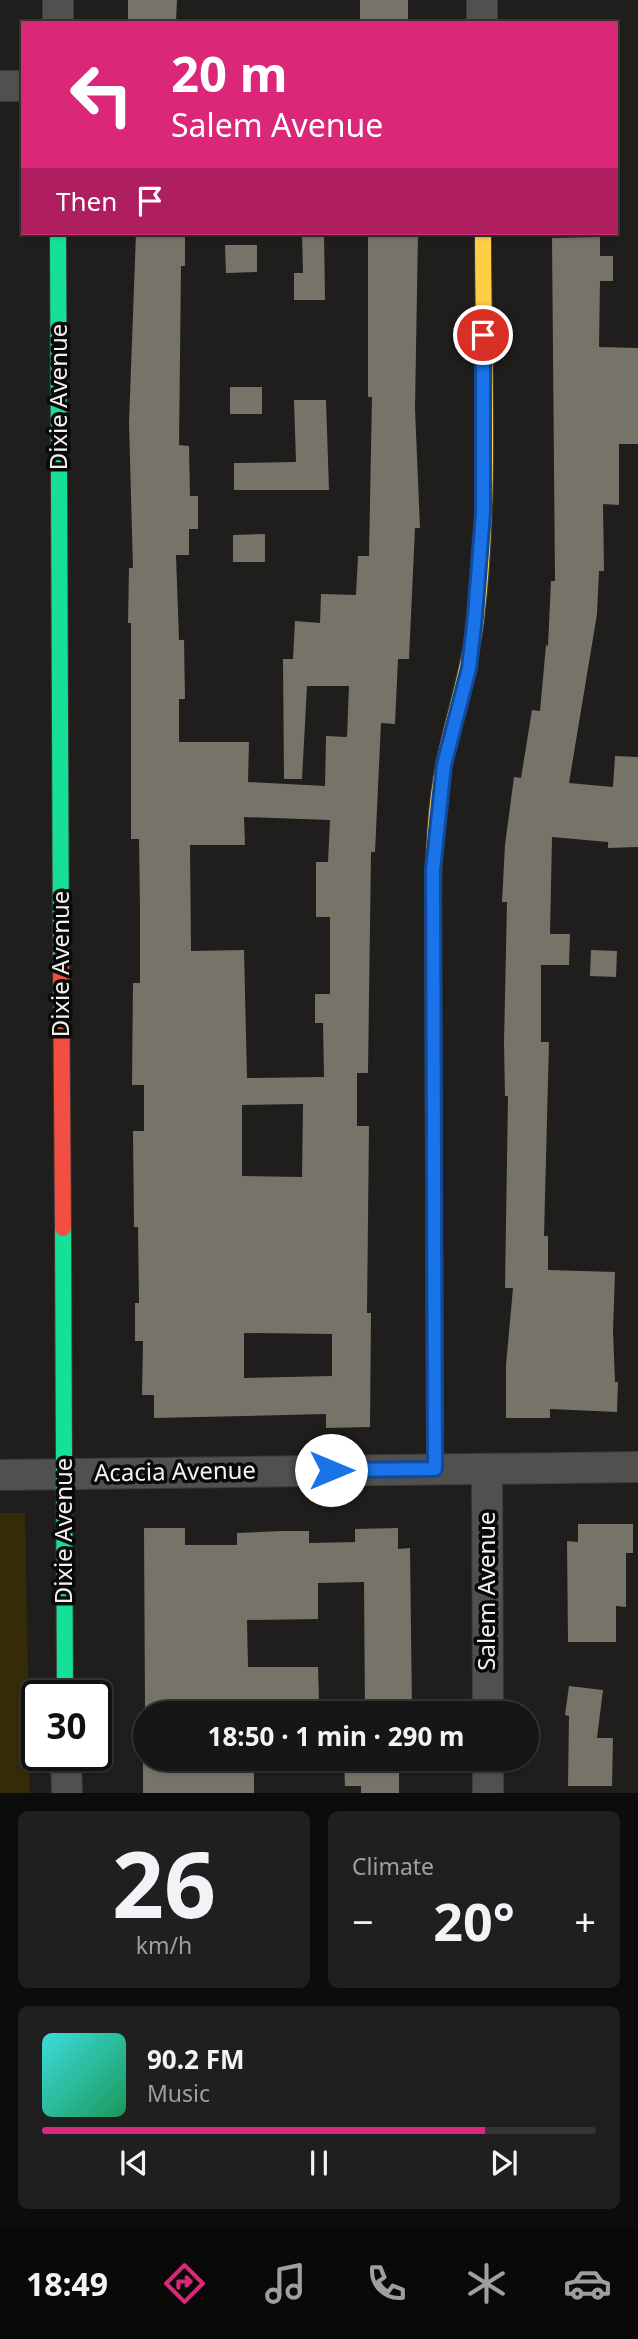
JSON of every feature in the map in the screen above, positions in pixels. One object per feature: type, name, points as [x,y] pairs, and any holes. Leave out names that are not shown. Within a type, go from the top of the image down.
[{"type":"street","points":[[58,0],[58,21]]},
{"type":"street","points":[[482,0],[482,21]]},
{"type":"street","points":[[0,86],[21,86]]},
{"type":"street","name":"Dixie Avenue","points":[[58,235],[65,1680]]},
{"type":"street","points":[[435,1469],[433,870],[444,765],[469,668],[475,616],[483,513],[483,235]]},
{"type":"street","points":[[487,1469],[638,1467]]},
{"type":"street","name":"Acacia Avenue","points":[[0,1475],[487,1469]]},
{"type":"street","name":"Salem Avenue","points":[[487,1469],[488,1701]]},
{"type":"street","points":[[66,1771],[66,1793]]},
{"type":"street","points":[[488,1771],[488,1793]]},
{"type":"shaded area","points":[[0,1513],[25,1513],[28,1680],[21,1680],[21,1771],[30,1771],[30,1793],[0,1793]]},
{"type":"building","points":[[128,0],[177,0],[176,21],[128,21]]},
{"type":"building","points":[[360,0],[408,0],[408,21],[360,21]]},
{"type":"building","points":[[136,235],[185,235],[185,266],[181,266],[179,445],[189,446],[190,496],[198,496],[198,529],[189,529],[189,555],[176,555],[179,640],[184,640],[185,699],[179,699],[179,742],[249,742],[248,782],[325,786],[326,736],[347,737],[349,686],[307,686],[302,779],[284,779],[283,659],[293,659],[295,621],[320,623],[321,594],[356,595],[358,556],[369,556],[372,397],[368,397],[368,235],[418,235],[415,408],[420,528],[415,528],[409,659],[398,659],[395,724],[381,723],[375,852],[371,852],[368,1073],[357,1073],[357,1126],[369,1126],[367,1313],[371,1313],[370,1427],[326,1428],[326,1414],[154,1418],[154,1395],[142,1395],[143,1341],[135,1341],[135,1303],[139,1303],[138,1227],[134,1227],[133,1131],[144,1131],[144,1085],[132,1085],[133,983],[140,983],[139,839],[131,839],[131,623],[128,623],[129,568],[133,568],[129,423]],"holes":[[[244,817],[330,820],[328,862],[316,862],[316,917],[330,917],[330,994],[315,994],[315,1023],[323,1023],[324,1077],[247,1078],[244,950],[191,951],[190,845],[245,845]],[[303,1104],[302,1177],[242,1176],[242,1105]],[[244,1333],[332,1334],[332,1376],[244,1378]]]},
{"type":"building","points":[[302,235],[324,235],[325,300],[294,300],[294,273],[303,273]]},
{"type":"building","points":[[600,237],[600,256],[613,256],[613,281],[600,281],[599,347],[638,348],[638,444],[619,444],[619,505],[603,504],[604,571],[599,571],[597,614],[569,783],[613,787],[615,756],[638,757],[638,847],[608,848],[608,842],[552,837],[550,934],[570,934],[569,965],[541,965],[541,1042],[549,1042],[544,1236],[548,1236],[548,1270],[615,1272],[613,1331],[615,1382],[618,1382],[617,1412],[550,1409],[550,1418],[506,1418],[506,1365],[513,1288],[505,1288],[508,1096],[505,1096],[504,1043],[507,902],[502,902],[505,845],[514,777],[521,778],[532,710],[540,711],[546,645],[548,646],[551,581],[555,581],[552,238]]},
{"type":"building","points":[[225,245],[257,245],[257,272],[226,273]]},
{"type":"building","points":[[230,387],[262,387],[262,414],[230,414]]},
{"type":"building","points":[[294,400],[326,400],[329,490],[234,490],[234,463],[296,462]]},
{"type":"building","points":[[265,534],[265,562],[233,562],[233,535]]},
{"type":"building","points":[[591,950],[617,951],[616,977],[590,976]]},
{"type":"building","points":[[578,1524],[633,1524],[633,1553],[626,1553],[626,1607],[616,1606],[616,1642],[568,1642],[567,1541],[578,1542]]},
{"type":"building","points":[[144,1528],[185,1528],[185,1545],[237,1545],[237,1533],[309,1531],[309,1543],[355,1542],[355,1529],[398,1528],[398,1549],[410,1548],[412,1701],[365,1701],[364,1582],[318,1583],[318,1619],[247,1620],[248,1667],[318,1667],[319,1700],[145,1701]]},
{"type":"building","points":[[569,1686],[603,1690],[597,1738],[613,1738],[612,1786],[568,1786],[569,1716],[565,1715]]},
{"type":"building","points":[[143,1771],[254,1771],[254,1793],[143,1793]]},
{"type":"building","points":[[344,1771],[399,1771],[399,1793],[361,1793],[361,1786],[345,1786]]},
{"type":"traffic: fast","points":[[58,235],[61,962]]},
{"type":"traffic: fast","points":[[433,906],[435,1469]]},
{"type":"traffic: fast","points":[[63,1228],[65,1680]]},
{"type":"traffic: slow","points":[[433,906],[438,799],[470,656],[481,571],[485,475],[483,235]]},
{"type":"traffic: jam","points":[[61,962],[63,1228]]},
{"type":"route","points":[[331,1470],[435,1469],[433,870],[444,765],[469,668],[475,616],[483,513],[483,335]]}]
